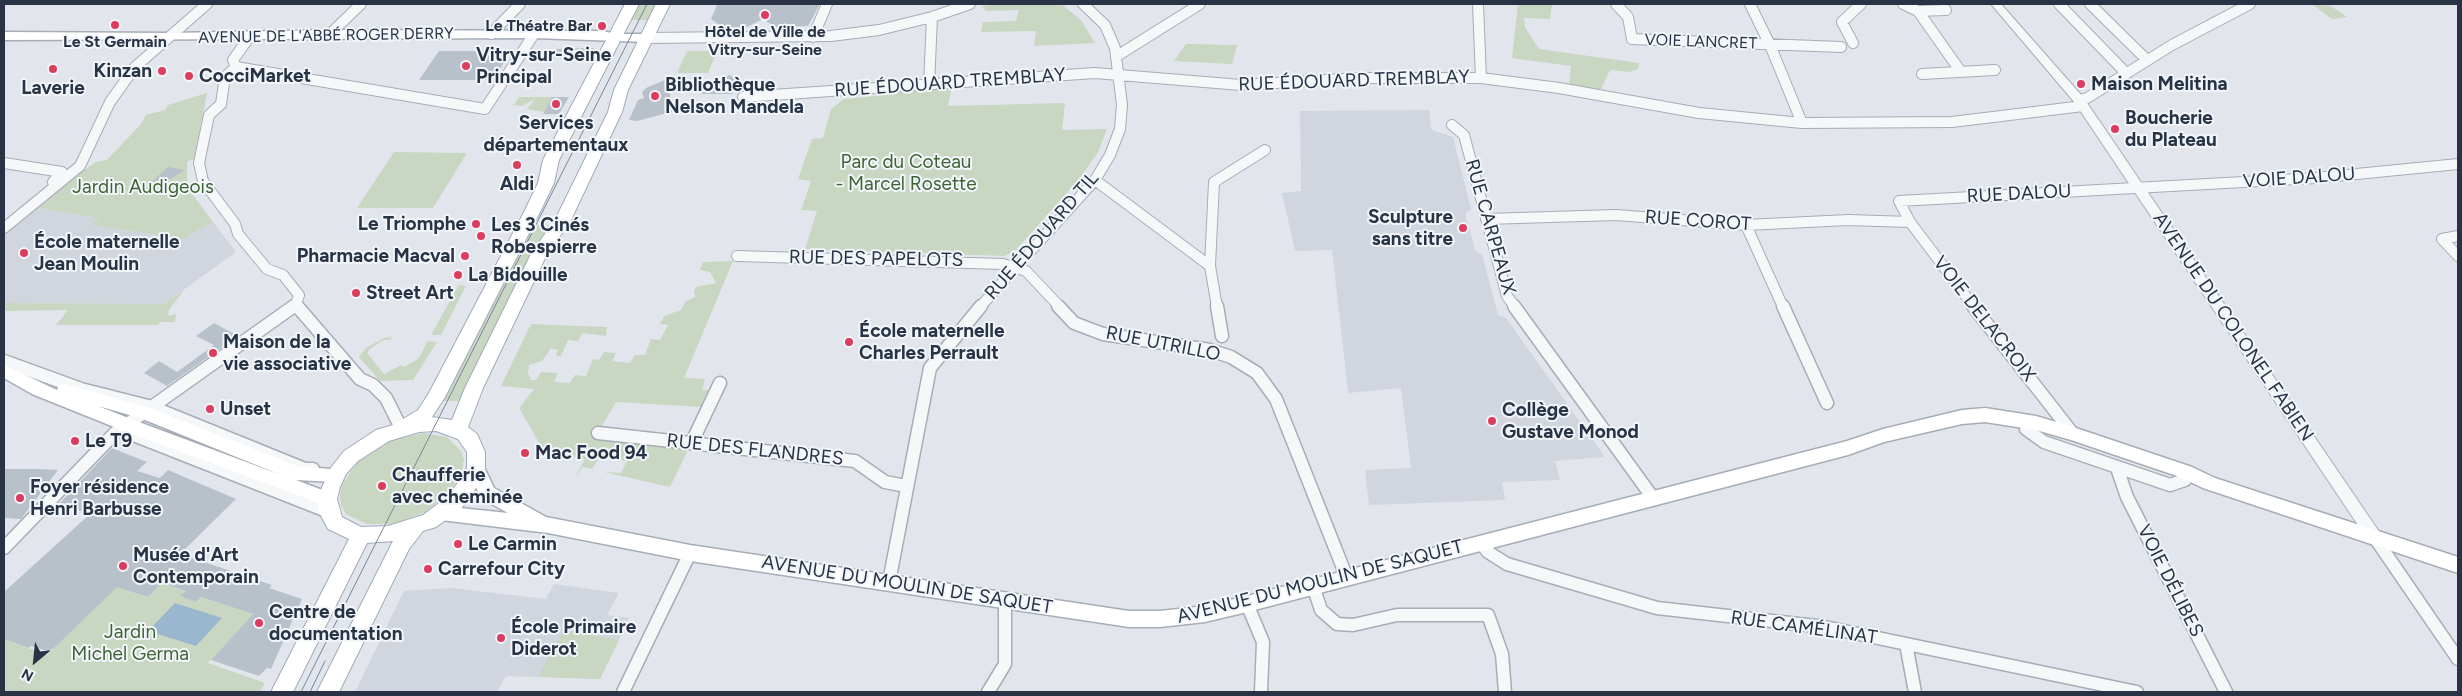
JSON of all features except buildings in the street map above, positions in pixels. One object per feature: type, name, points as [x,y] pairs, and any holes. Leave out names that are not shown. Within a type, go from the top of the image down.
[{"type":"main road","points":[[401,428],[436,424],[458,429],[474,445],[476,468],[464,492],[441,513],[415,527],[388,534],[361,535],[346,530],[336,523],[328,506],[337,472],[366,444],[424,415],[436,397],[546,183],[551,160],[612,38],[632,4]]},
{"type":"main road","points":[[458,429],[474,388],[540,252],[562,222],[615,112],[621,90],[663,4]]},
{"type":"main road","name":"AVENUE DE L'ABBÉ ROGER DERRY","points":[[4,36],[170,37],[330,34],[604,34],[612,38],[647,38]]},
{"type":"main road","points":[[4,371],[25,380],[38,389],[328,506]]},
{"type":"main road","points":[[25,380],[148,410],[296,473],[337,472]]},
{"type":"main road","name":"AVENUE DU MOULIN DE SAQUET","points":[[441,513],[548,525],[690,553],[1005,600],[1142,619],[1182,618],[1247,604],[1848,448],[1883,436],[1962,417],[1985,416],[2036,423],[2073,434],[2186,472],[2209,483],[2458,565]]},
{"type":"main road","name":"AVENUE DU MOULIN DE SAQUET","points":[[1848,448],[1892,444],[1965,426],[1999,425],[2026,429],[2185,480],[2209,483]]},
{"type":"main road","name":"AVENUE DU MOULIN DE SAQUET","points":[[476,468],[487,492],[548,525]]},
{"type":"main road","points":[[328,692],[402,543],[415,527]]},
{"type":"main road","points":[[282,692],[361,535]]},
{"type":"street","points":[[4,228],[78,168],[114,94],[135,67],[208,4]]},
{"type":"street","points":[[330,34],[361,4]]},
{"type":"street","points":[[491,34],[520,4]]},
{"type":"street","points":[[814,37],[827,4]]},
{"type":"street","points":[[647,38],[814,37],[879,30],[932,17],[970,4]]},
{"type":"street","name":"RUE ÉDOUARD TIL","points":[[889,582],[906,486],[913,466],[930,368],[936,358],[1015,267],[1095,180],[1110,155],[1120,129],[1122,105],[1117,56],[1105,25],[1083,4]]},
{"type":"street","points":[[1117,56],[1200,4]]},
{"type":"street","points":[[1478,4],[1481,78]]},
{"type":"street","name":"VOIE LANCRET","points":[[1616,4],[1628,17],[1632,39],[1841,47]]},
{"type":"street","points":[[1750,4],[1770,44],[1802,123]]},
{"type":"street","points":[[1853,43],[1842,22],[1861,4]]},
{"type":"street","points":[[1903,4],[1918,11],[1946,10]]},
{"type":"street","name":"AVENUE DU COLONEL FABIEN","points":[[1996,4],[2081,103],[2458,659]]},
{"type":"street","points":[[2059,4],[2126,73]]},
{"type":"street","points":[[2090,4],[2146,59]]},
{"type":"street","name":"RUE ÉDOUARD TREMBLAY","points":[[743,96],[1095,73],[1241,85],[1360,78],[1481,78],[1559,88],[1699,113],[1802,123],[1952,122],[2081,103],[2146,59],[2250,4]]},
{"type":"street","points":[[1918,11],[1961,72]]},
{"type":"street","points":[[929,84],[932,17]]},
{"type":"street","points":[[4,548],[103,443],[126,424],[296,305],[300,295],[283,276],[267,269],[238,234],[235,224],[203,181],[200,163],[209,115],[221,104],[225,77],[236,68],[485,109],[534,34]]},
{"type":"street","points":[[236,68],[234,60],[250,36]]},
{"type":"street","points":[[1922,74],[1995,70]]},
{"type":"street","name":"RUE CARPEAUX","points":[[1452,126],[1464,135],[1507,296],[1653,498]]},
{"type":"street","points":[[1222,336],[1210,266],[1214,182],[1265,150]]},
{"type":"street","points":[[4,163],[62,172],[78,168]]},
{"type":"street","name":"VOIE DALOU","points":[[2139,189],[2316,178],[2458,164]]},
{"type":"street","points":[[41,198],[43,191],[62,172]]},
{"type":"street","points":[[1095,180],[1210,266]]},
{"type":"street","name":"RUE DALOU","points":[[1899,200],[2139,189]]},
{"type":"street","name":"VOIE DELACROIX","points":[[1899,200],[1910,222],[1935,257],[2073,434]]},
{"type":"street","name":"RUE COROT","points":[[1486,219],[1616,215],[1746,226],[1848,220],[1910,222]]},
{"type":"street","points":[[1746,226],[1827,403]]},
{"type":"street","points":[[2458,236],[2442,239],[2458,256]]},
{"type":"street","name":"RUE DES PAPELOTS","points":[[737,256],[987,262],[1015,267]]},
{"type":"street","name":"RUE UTRILLO","points":[[1015,267],[1026,271],[1074,323],[1103,334],[1210,350],[1231,357],[1256,373],[1276,399],[1347,578]]},
{"type":"street","points":[[296,305],[360,379],[373,385],[386,398],[401,428]]},
{"type":"street","points":[[4,361],[66,384],[148,410]]},
{"type":"street","points":[[692,442],[720,383]]},
{"type":"street","points":[[2026,429],[2044,442],[2117,468],[2170,485],[2185,480]]},
{"type":"street","name":"RUE DES FLANDRES","points":[[598,433],[855,461],[885,482],[906,486]]},
{"type":"street","name":"VOIE DÉLIBES","points":[[2117,468],[2127,497],[2226,692]]},
{"type":"street","name":"RUE CAMÉLINAT","points":[[1481,543],[1488,552],[1507,564],[1657,608],[1809,624],[2137,692]]},
{"type":"street","points":[[623,692],[690,553]]},
{"type":"street","points":[[1313,586],[1321,610],[1337,624],[1353,625],[1397,614],[1488,615],[1502,654],[1505,692]]},
{"type":"street","points":[[988,692],[1005,664],[1005,600]]},
{"type":"street","points":[[1247,604],[1263,642],[1261,692]]},
{"type":"street","points":[[1906,644],[1915,692]]},
{"type":"shaded area","points":[[1429,110],[1431,128],[1434,131],[1453,137],[1471,209],[1466,213],[1466,217],[1476,252],[1482,254],[1498,315],[1506,318],[1605,457],[1555,461],[1560,480],[1502,482],[1505,500],[1369,505],[1365,470],[1411,468],[1401,388],[1348,393],[1332,250],[1295,251],[1282,193],[1301,191],[1300,111]]},
{"type":"shaded area","points":[[37,208],[100,218],[93,225],[183,239],[213,222],[236,252],[164,304],[4,303],[4,235]]},
{"type":"shaded area","name":"École Primaire Diderot","points":[[554,584],[619,593],[607,615],[629,618],[600,679],[506,676],[497,692],[355,692],[404,591],[451,588],[546,599]]},
{"type":"green space","points":[[637,4],[658,4],[650,20],[628,20]]},
{"type":"green space","points":[[989,4],[1061,4],[1081,20],[1095,43],[1034,46],[1036,31],[981,32],[983,22],[1016,21],[1019,10],[986,11],[982,7]]},
{"type":"green space","points":[[1518,4],[1552,4],[1550,19],[1524,18],[1525,27],[1539,49],[1639,63],[1638,69],[1630,72],[1610,70],[1600,91],[1569,86],[1571,66],[1512,58]]},
{"type":"green space","points":[[2312,4],[2331,6],[2347,17],[2332,19]]},
{"type":"green space","points":[[1186,44],[1237,45],[1232,64],[1174,61]]},
{"type":"green space","points":[[687,51],[717,51],[708,73],[677,73]]},
{"type":"green space","name":"Parc du Coteau - Marcel Rosette","points":[[952,86],[948,106],[1065,103],[1062,130],[1107,129],[1098,152],[1080,178],[1016,250],[1004,256],[805,249],[817,211],[801,210],[811,181],[798,179],[812,139],[823,138],[831,109],[844,99],[895,94],[904,88]]},
{"type":"green space","name":"Jardin Audigeois","points":[[207,93],[194,159],[187,162],[187,179],[193,195],[213,222],[183,239],[92,225],[99,218],[38,208],[72,179],[96,162],[107,160],[141,124],[146,115],[165,110],[168,105]]},
{"type":"green space","points":[[519,97],[552,97],[544,112],[527,109],[535,99],[522,106],[514,105]]},
{"type":"green space","points":[[394,152],[467,153],[433,208],[357,208]]},
{"type":"green space","points":[[529,225],[555,225],[463,401],[438,401]]},
{"type":"green space","points":[[733,261],[684,378],[705,379],[702,390],[708,390],[701,407],[616,402],[595,438],[685,448],[687,452],[670,487],[604,472],[621,473],[627,461],[611,459],[614,454],[602,453],[592,469],[583,467],[575,477],[585,459],[544,451],[519,408],[534,389],[501,386],[531,324],[607,327],[606,336],[583,333],[578,341],[568,340],[561,356],[556,356],[558,350],[551,348],[542,361],[529,365],[528,373],[531,380],[536,380],[541,372],[558,373],[554,382],[570,383],[575,375],[586,376],[593,359],[599,360],[604,352],[616,353],[612,361],[630,363],[635,355],[645,355],[651,339],[660,340],[668,325],[660,324],[664,316],[681,310],[685,302],[695,297],[694,291],[696,287],[716,283],[710,272],[700,270],[703,262]]},
{"type":"green space","points":[[459,285],[466,286],[441,335],[431,335]]},
{"type":"green space","points":[[184,290],[169,310],[168,316],[176,314],[175,322],[160,322],[158,325],[56,325],[68,310],[4,311],[4,303],[164,304]]},
{"type":"green space","points":[[392,337],[390,340],[383,340],[367,353],[384,374],[401,365],[404,367],[418,359],[428,341],[437,342],[413,380],[380,381],[359,357],[366,348],[384,338]]},
{"type":"green space","points":[[423,433],[447,437],[461,451],[464,460],[462,471],[450,493],[425,512],[394,524],[366,524],[346,514],[341,505],[342,485],[357,463],[368,453],[395,439]]},
{"type":"green space","name":"Jardin Michel Germa","points":[[162,583],[186,591],[181,596],[196,602],[201,597],[253,614],[208,663],[265,683],[260,692],[4,692],[4,639],[47,655],[115,586],[148,597]]},
{"type":"green space","points":[[564,630],[619,640],[600,679],[538,677]]},
{"type":"water","points":[[175,603],[222,618],[196,646],[148,631]]},
{"type":"tram line","points":[[301,692],[647,4]]},
{"type":"tram line","points":[[310,692],[325,661]]},
{"type":"place","name":"Hôtel de Ville de Vitry-sur-Seine","points":[[765,15]]},
{"type":"place","name":"Le St Germain","points":[[115,25]]},
{"type":"place","name":"Le Théatre Bar","points":[[602,26]]},
{"type":"place","name":"Vitry-sur-Seine Principal","points":[[466,66]]},
{"type":"place","name":"Laverie","points":[[53,69]]},
{"type":"place","name":"Kinzan","points":[[162,71]]},
{"type":"place","name":"CocciMarket","points":[[189,76]]},
{"type":"place","name":"Maison Melitina","points":[[2081,84]]},
{"type":"place","name":"Bibliothèque Nelson Mandela","points":[[655,96]]},
{"type":"place","name":"Services départementaux","points":[[556,104]]},
{"type":"place","name":"Boucherie du Plateau","points":[[2115,129]]},
{"type":"place","name":"Aldi","points":[[517,165]]},
{"type":"place","name":"Le Triomphe","points":[[476,224]]},
{"type":"place","name":"Sculpture sans titre","points":[[1463,228]]},
{"type":"place","name":"Les 3 Cinés Robespierre","points":[[481,236]]},
{"type":"place","name":"École maternelle Jean Moulin","points":[[24,253]]},
{"type":"place","name":"Pharmacie Macval","points":[[465,256]]},
{"type":"place","name":"La Bidouille","points":[[458,275]]},
{"type":"place","name":"Street Art","points":[[356,293]]},
{"type":"place","name":"École maternelle Charles Perrault","points":[[849,342]]},
{"type":"place","name":"Maison de la vie associative","points":[[213,353]]},
{"type":"place","name":"Unset","points":[[210,409]]},
{"type":"place","name":"Collège Gustave Monod","points":[[1492,421]]},
{"type":"place","name":"Le T9","points":[[75,441]]},
{"type":"place","name":"Mac Food 94","points":[[525,453]]},
{"type":"place","name":"Chaufferie avec cheminée","points":[[382,486]]},
{"type":"place","name":"Foyer résidence Henri Barbusse","points":[[20,498]]},
{"type":"place","name":"Le Carmin","points":[[458,544]]},
{"type":"place","name":"Musée d'Art Contemporain","points":[[123,566]]},
{"type":"place","name":"Carrefour City","points":[[428,569]]},
{"type":"place","name":"Centre de documentation","points":[[259,623]]},
{"type":"place","name":"École Primaire Diderot","points":[[501,638]]}]
